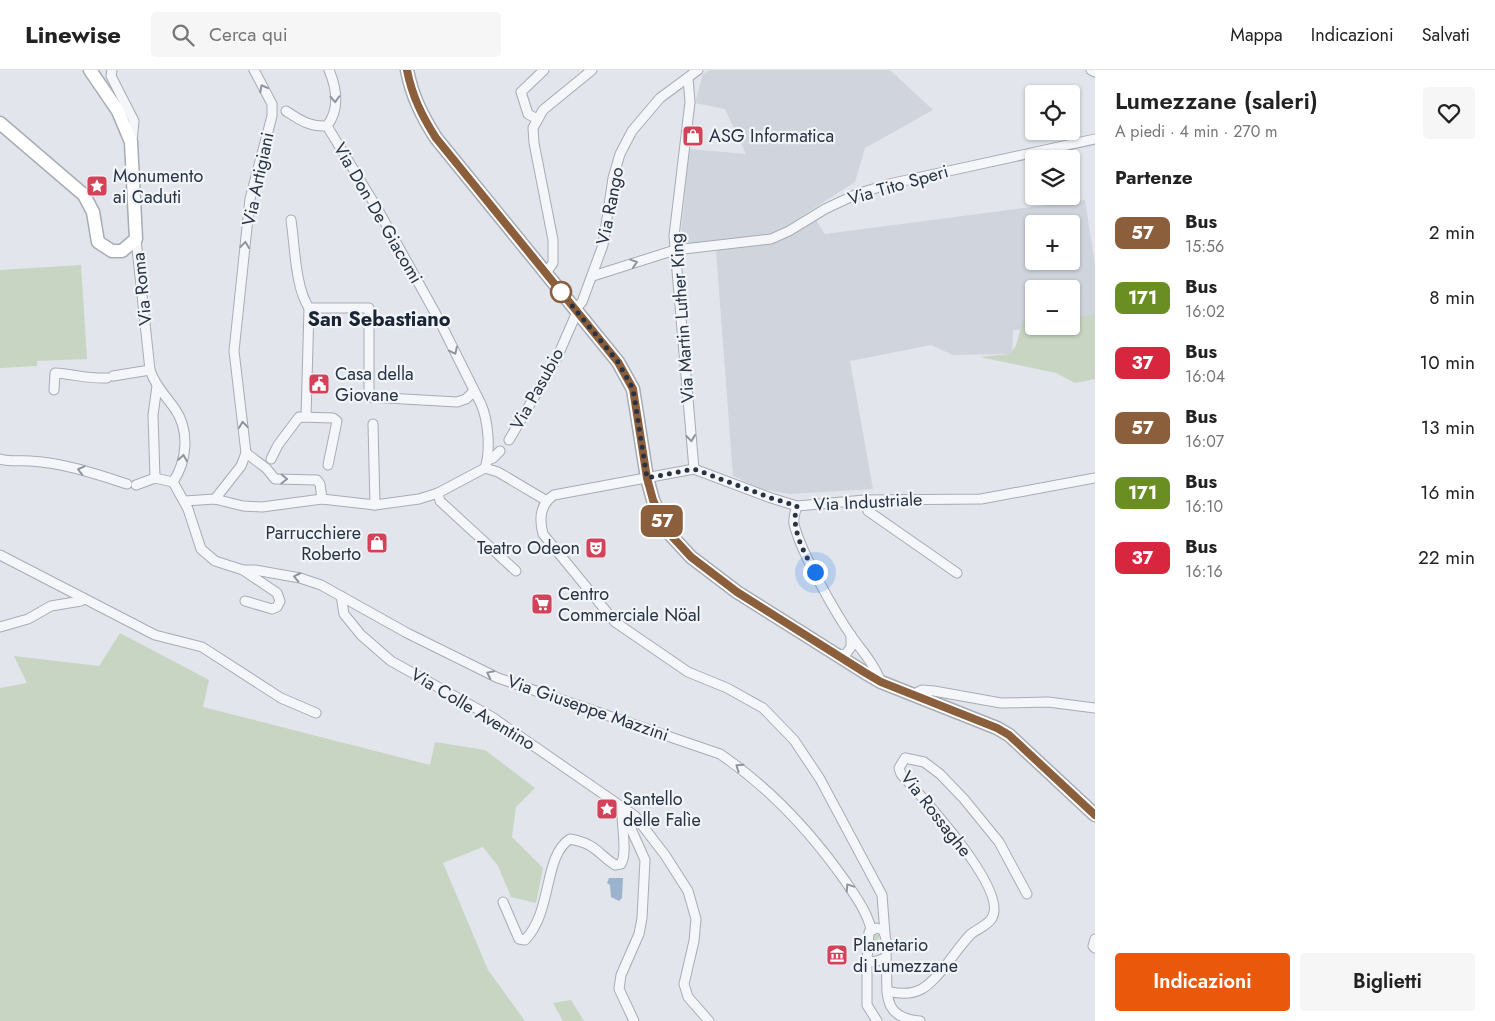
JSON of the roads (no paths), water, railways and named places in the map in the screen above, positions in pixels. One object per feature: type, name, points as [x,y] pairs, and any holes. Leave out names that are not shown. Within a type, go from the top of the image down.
[{"type":"main road","points":[[90,70],[118,111],[132,142],[136,239]]},
{"type":"main road","points":[[407,70],[412,94],[422,116],[436,138],[618,362],[633,389],[647,478],[653,500],[667,531],[691,557],[737,592],[881,682],[997,728],[1009,735],[1095,815]]},
{"type":"main road","name":"Via Roma","points":[[0,123],[84,195],[93,212],[98,242],[112,251],[122,252],[136,239]]},
{"type":"street","points":[[112,70],[111,76],[134,121],[132,142]]},
{"type":"street","name":"Via Artigiani","points":[[246,453],[234,351],[250,200],[272,116],[272,104],[254,70]]},
{"type":"street","points":[[286,111],[306,124],[316,127],[327,126],[336,110],[336,97],[329,70]]},
{"type":"street","points":[[536,119],[528,114],[521,92],[544,70]]},
{"type":"street","points":[[546,273],[553,263],[554,240],[534,143],[533,128],[536,119],[543,110],[592,70]]},
{"type":"street","name":"Via Rango","points":[[576,310],[582,302],[593,276],[603,245],[613,178],[620,154],[632,131],[660,98],[698,70]]},
{"type":"street","points":[[1091,70],[1095,72]]},
{"type":"street","name":"Via Martin Luther King","points":[[688,78],[690,102],[674,236],[694,469]]},
{"type":"street","name":"Via Don De Giacomi","points":[[327,126],[377,208],[434,309],[485,413],[486,464]]},
{"type":"street","name":"Via Tito Speri","points":[[593,276],[675,250],[770,238],[789,231],[841,201],[889,184],[1095,138]]},
{"type":"street","points":[[291,220],[300,288],[303,300],[309,308],[306,417]]},
{"type":"street","name":"Via Roma","points":[[136,239],[150,370],[157,386],[177,412],[185,435],[182,465],[173,482]]},
{"type":"street","points":[[309,308],[369,308],[369,397],[457,402],[466,400],[474,390]]},
{"type":"street","name":"Via Pasubio","points":[[509,440],[556,360],[576,310]]},
{"type":"street","points":[[54,390],[55,373],[110,377],[150,370]]},
{"type":"street","points":[[155,478],[153,415],[157,386]]},
{"type":"street","points":[[268,465],[278,445],[296,420],[306,417],[333,418],[337,420],[328,465]]},
{"type":"street","points":[[373,424],[375,505]]},
{"type":"street","points":[[0,459],[14,462],[30,460],[65,466],[132,485],[155,478],[173,482],[185,501],[215,499],[243,506],[262,507],[322,499],[375,505],[419,499],[438,493],[486,464],[500,451]]},
{"type":"street","points":[[215,499],[241,466],[246,453],[268,465],[275,479],[317,480],[320,484],[322,499]]},
{"type":"street","points":[[486,464],[547,501]]},
{"type":"street","points":[[694,469],[554,495],[547,501],[539,520],[543,534],[615,622],[688,672],[727,688],[763,708],[794,740],[820,779],[882,895],[885,934],[867,996],[867,1004],[877,1021]]},
{"type":"street","name":"Via Industriale","points":[[694,469],[797,506],[866,500],[981,498],[1095,478]]},
{"type":"street","points":[[438,493],[440,501],[516,571]]},
{"type":"street","points":[[866,500],[868,512],[957,573]]},
{"type":"street","name":"Via Giuseppe Mazzini","points":[[185,501],[201,548],[215,560],[243,570],[277,593],[280,601],[277,607],[272,609],[244,601]]},
{"type":"street","points":[[797,506],[794,524],[806,556],[851,635],[875,666],[881,682]]},
{"type":"street","points":[[0,555],[155,635],[202,647],[281,698],[316,713]]},
{"type":"street","name":"Via Giuseppe Mazzini","points":[[243,570],[255,570],[300,578],[321,585],[407,633],[498,678],[720,754],[750,775],[790,813],[826,853],[860,904],[874,929]]},
{"type":"street","name":"Via Colle Aventino","points":[[341,596],[344,614],[361,635],[390,661],[492,717],[564,765],[622,808],[645,860],[642,918],[639,934],[621,975],[619,989],[634,1021]]},
{"type":"street","points":[[0,627],[28,619],[52,606],[81,601],[83,598]]},
{"type":"street","points":[[838,655],[846,654],[851,647],[851,635]]},
{"type":"street","points":[[858,668],[862,650]]},
{"type":"street","points":[[912,695],[922,690],[934,690],[1001,703],[1048,702],[1095,708]]},
{"type":"street","name":"Via Rossaghe","points":[[887,991],[909,994],[928,986],[971,934],[992,919],[995,905],[992,895],[967,853],[940,818],[901,774],[899,768],[905,758],[924,762],[940,774],[964,799],[999,842],[1026,894]]},
{"type":"street","points":[[503,902],[519,939],[525,940],[543,912],[554,858],[565,842],[570,839],[593,846],[615,865],[621,864],[625,849],[621,825],[622,808]]},
{"type":"street","points":[[622,808],[634,816],[665,855],[688,891],[696,919],[694,941],[684,984],[688,997],[709,1021]]},
{"type":"street","points":[[883,916],[868,936],[876,960],[887,974],[888,1003],[896,1014],[904,1018],[920,1021]]},
{"type":"street","points":[[874,929],[882,930],[885,934]]},
{"type":"street","points":[[1095,938],[1093,946],[1095,948]]},
{"type":"water","points":[[609,878],[623,878],[622,898],[619,901],[611,897],[610,885],[607,883]]},
{"type":"place","name":"ASG Informatica","points":[[693,136]]},
{"type":"place","name":"Monumento ai Caduti","points":[[97,186]]},
{"type":"place","name":"Casa della Giovane","points":[[319,384]]},
{"type":"place","name":"Parrucchiere Roberto","points":[[377,543]]},
{"type":"place","name":"Teatro Odeon","points":[[596,548]]},
{"type":"place","name":"Centro Commerciale Nöal","points":[[542,604]]},
{"type":"place","name":"Santello delle Falìe","points":[[607,809]]},
{"type":"place","name":"Planetario di Lumezzane","points":[[837,955]]},
{"type":"district","name":"San Sebastiano","points":[[379,319]]}]
